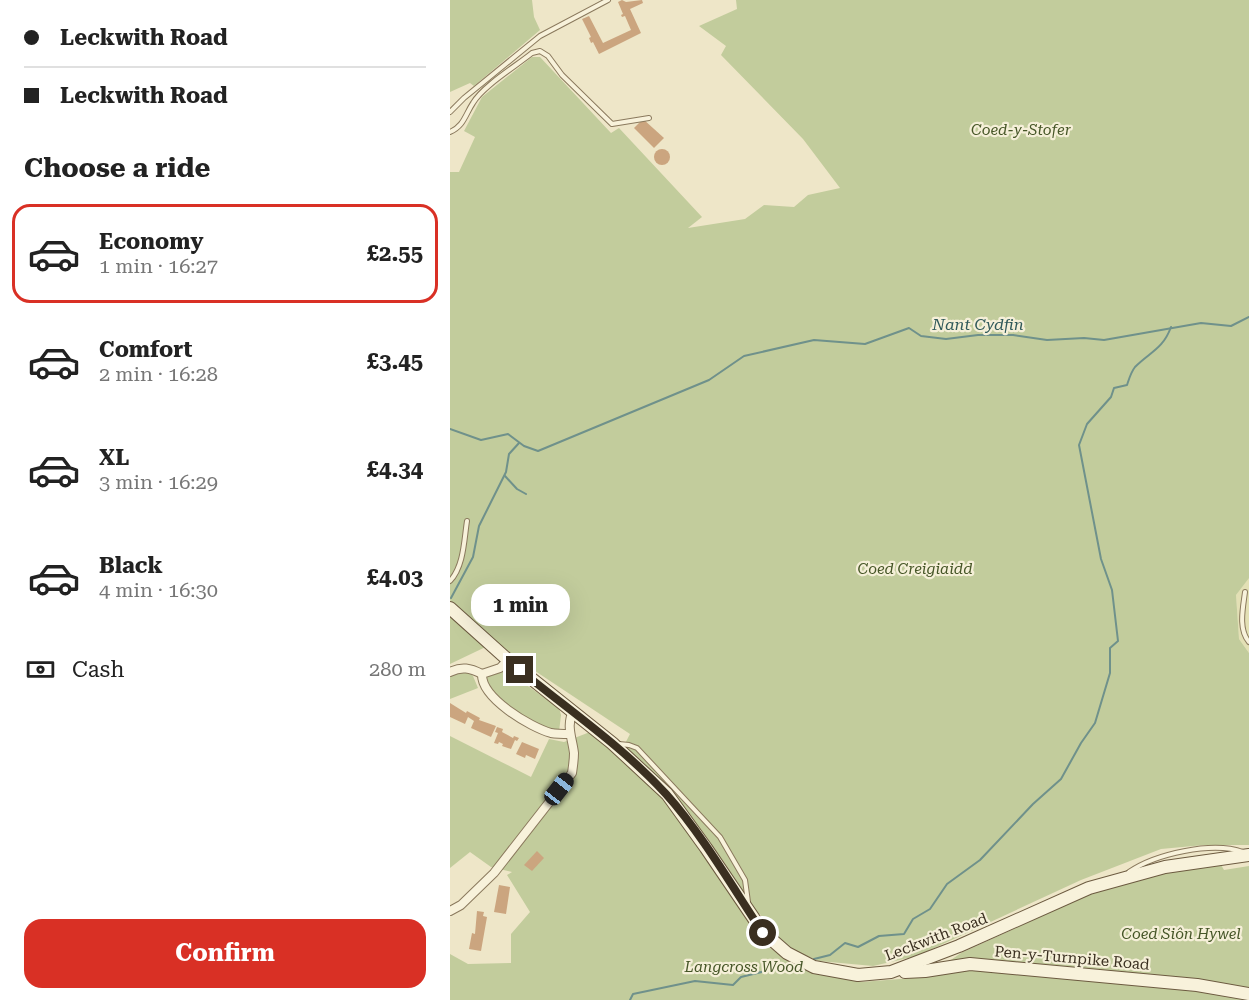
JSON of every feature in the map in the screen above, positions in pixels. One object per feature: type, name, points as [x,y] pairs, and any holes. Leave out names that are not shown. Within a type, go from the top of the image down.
[{"type":"main road","name":"Leckwith Road","points":[[450,608],[508,660],[612,743],[667,795],[763,933],[787,953],[813,967],[858,975],[891,972],[960,946],[1089,888],[1165,867],[1249,855]]},
{"type":"main road","name":"Pen-y-Turnpike Road","points":[[891,972],[925,971],[970,964],[1197,985],[1249,994]]},
{"type":"street","points":[[450,672],[460,668],[470,668],[482,674],[500,668],[508,660]]},
{"type":"street","points":[[482,674],[484,685],[508,710],[548,732],[570,734]]},
{"type":"street","points":[[450,911],[461,905],[494,873],[572,773],[574,756],[569,720],[573,711]]},
{"type":"lane","points":[[450,112],[540,36],[608,0]]},
{"type":"lane","points":[[450,132],[460,127],[473,102],[482,92],[532,53],[540,51],[548,56],[562,75],[612,124],[649,118]]},
{"type":"lane","points":[[450,581],[461,559],[467,521]]},
{"type":"lane","points":[[1245,592],[1242,614],[1244,636],[1249,642]]},
{"type":"shaded area","points":[[1248,578],[1249,653],[1239,639],[1236,595]]},
{"type":"green space","points":[[450,0],[532,0],[534,17],[540,30],[474,86],[470,83],[450,92]]},
{"type":"green space","name":"Coed Creigiaidd","points":[[736,0],[1249,0],[1249,578],[1236,595],[1239,639],[1249,653],[1249,845],[1204,845],[1161,849],[1081,880],[917,956],[873,966],[819,961],[795,951],[769,930],[760,914],[747,919],[770,948],[801,967],[861,982],[926,977],[961,953],[1090,894],[1165,870],[1220,863],[1224,870],[1249,866],[1249,1000],[450,1000],[450,954],[468,964],[511,963],[511,934],[530,912],[507,875],[512,872],[491,867],[470,852],[450,868],[450,736],[531,777],[549,739],[564,742],[590,732],[618,757],[630,734],[520,661],[496,642],[450,664],[450,617],[457,610],[450,600],[450,172],[459,172],[475,137],[464,131],[482,97],[532,57],[540,57],[611,133],[619,128],[702,217],[688,228],[745,219],[764,205],[794,207],[808,195],[840,188],[803,139],[721,55],[726,46],[699,26],[737,9]]},
{"type":"green space","points":[[468,671],[478,688],[450,699],[450,675]]},
{"type":"green space","points":[[499,671],[511,674],[559,708],[561,715],[559,732],[539,725],[515,711],[495,694],[489,685],[487,676]]},
{"type":"building","points":[[622,0],[626,2],[642,0],[643,3],[630,9],[641,33],[599,54],[593,42],[591,43],[589,38],[591,37],[582,19],[589,16],[603,43],[631,30],[625,16],[621,15],[623,14],[618,2]]},
{"type":"building","points":[[643,119],[664,138],[654,148],[634,128]]},
{"type":"building","points":[[659,149],[665,149],[670,157],[668,163],[659,165],[654,160],[654,154]]},
{"type":"building","points":[[450,703],[480,718],[479,720],[496,726],[491,737],[471,728],[474,721],[468,717],[465,724],[450,717]]},
{"type":"building","points":[[497,727],[513,738],[514,736],[519,738],[515,740],[511,749],[502,746],[503,744],[499,742],[494,743],[498,733],[495,732]]},
{"type":"building","points":[[522,742],[539,749],[535,759],[516,754]]},
{"type":"building","points":[[537,851],[544,858],[532,871],[524,865]]},
{"type":"building","points":[[499,885],[510,887],[506,914],[494,912]]},
{"type":"building","points":[[477,911],[484,912],[483,916],[487,917],[481,951],[469,949],[472,933],[475,934]]},
{"type":"waterway","name":"Nant Cydfin","points":[[450,429],[481,440],[508,434],[524,446],[538,451],[709,380],[744,356],[814,340],[865,344],[909,328],[921,336],[946,339],[978,335],[1013,335],[1047,340],[1084,338],[1104,340],[1201,323],[1231,326],[1249,317]]},
{"type":"waterway","points":[[814,959],[830,955],[845,943],[858,947],[879,936],[904,934],[913,919],[930,909],[947,884],[980,860],[1033,804],[1061,779],[1095,723],[1110,673],[1110,648],[1118,641],[1112,590],[1101,559],[1079,445],[1087,424],[1111,397],[1114,388],[1127,385],[1135,367],[1160,345],[1171,327]]},
{"type":"waterway","points":[[451,598],[473,557],[479,526],[506,472],[509,454],[519,443]]},
{"type":"waterway","points":[[505,476],[517,489],[526,494]]},
{"type":"waterway","points":[[630,1000],[633,994],[695,981],[733,985],[741,977],[794,964]]},
{"type":"route","points":[[520,670],[612,743],[667,795],[763,933]]},
{"type":"park label","name":"Coed-y-Stofer","points":[[1021,130]]},
{"type":"park label","name":"Coed Siôn Hywel","points":[[1181,934]]},
{"type":"park label","name":"Langcross Wood","points":[[744,967]]}]
